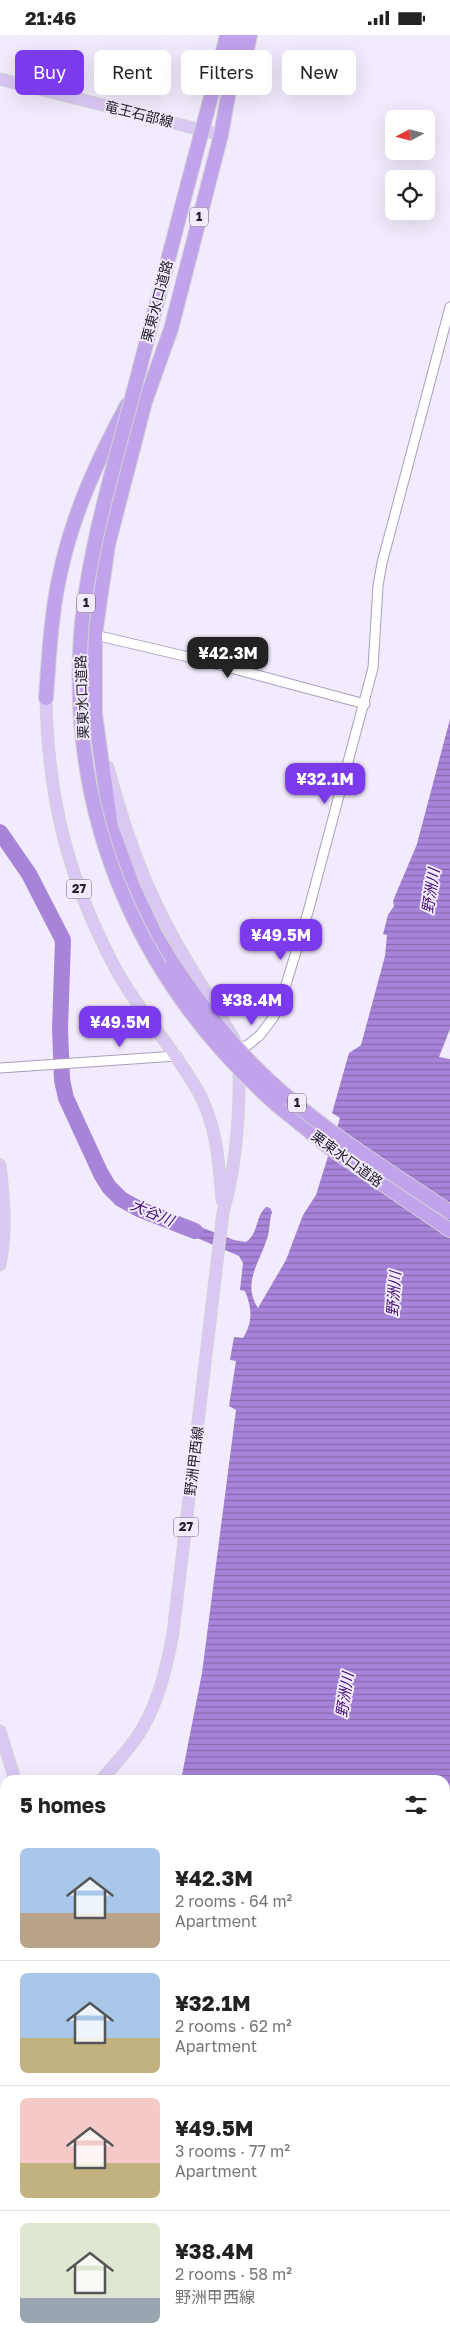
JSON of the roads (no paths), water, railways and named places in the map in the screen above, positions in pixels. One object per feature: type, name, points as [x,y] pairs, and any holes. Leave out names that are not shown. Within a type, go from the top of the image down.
[{"type":"highway","name":"栗東水口道路","points":[[227,35],[110,480],[94,554],[82,632],[80,679],[86,767],[96,816],[123,896],[143,941],[190,1013],[224,1055],[277,1105],[330,1148],[450,1230]]},
{"type":"highway","name":"栗東水口道路","points":[[239,35],[220,135],[177,298],[171,329],[145,402],[108,546],[96,635],[95,714],[111,827],[134,887],[155,934],[194,995],[236,1047],[281,1091],[344,1139],[450,1212]]},
{"type":"highway","name":"栗東水口道路","points":[[220,135],[243,70],[250,35]]},
{"type":"highway","name":"1","points":[[46,698],[60,575],[70,533],[98,460],[134,392],[177,298]]},
{"type":"main road","name":"竜王石部線","points":[[0,79],[220,135]]},
{"type":"main road","name":"27","points":[[46,698],[46,745],[52,788],[66,854],[87,910],[114,965],[150,1022],[177,1057]]},
{"type":"main road","points":[[95,714],[114,791],[147,886],[184,957],[239,1047]]},
{"type":"main road","name":"野洲甲西線","points":[[105,1775],[142,1729],[166,1671],[174,1623],[221,1227],[228,1196],[240,1114],[239,1047]]},
{"type":"main road","name":"野洲甲西線","points":[[177,1057],[200,1095],[212,1129],[217,1150],[223,1212]]},
{"type":"main road","points":[[0,1165],[5,1211],[4,1245],[0,1265]]},
{"type":"main road","points":[[0,1731],[13,1775]]},
{"type":"street","points":[[239,1047],[248,1045],[260,1035],[281,1001],[308,913],[365,704],[373,668],[378,587],[382,563],[450,307]]},
{"type":"street","points":[[96,635],[197,659],[365,704]]},
{"type":"street","points":[[0,1068],[177,1057]]},
{"type":"water","name":"野洲川","points":[[450,719],[450,1029],[439,1057],[450,1059],[450,1775],[182,1775],[202,1673],[236,1410],[229,1406],[236,1361],[230,1360],[234,1337],[243,1338],[249,1326],[250,1315],[245,1291],[240,1290],[243,1263],[239,1256],[181,1231],[182,1228],[174,1225],[175,1220],[184,1223],[185,1221],[234,1240],[246,1242],[253,1234],[260,1215],[266,1207],[270,1208],[272,1212],[268,1236],[256,1265],[252,1282],[253,1299],[258,1308],[286,1260],[303,1215],[316,1195],[340,1118],[332,1113],[349,1053],[361,1045],[385,956],[387,935],[383,934],[388,915],[394,906],[393,901],[417,844]]},
{"type":"waterway","name":"大谷川","points":[[0,832],[29,874],[63,940],[60,1028],[62,1080],[66,1098],[101,1174],[109,1187],[121,1199],[139,1209],[195,1231]]}]
